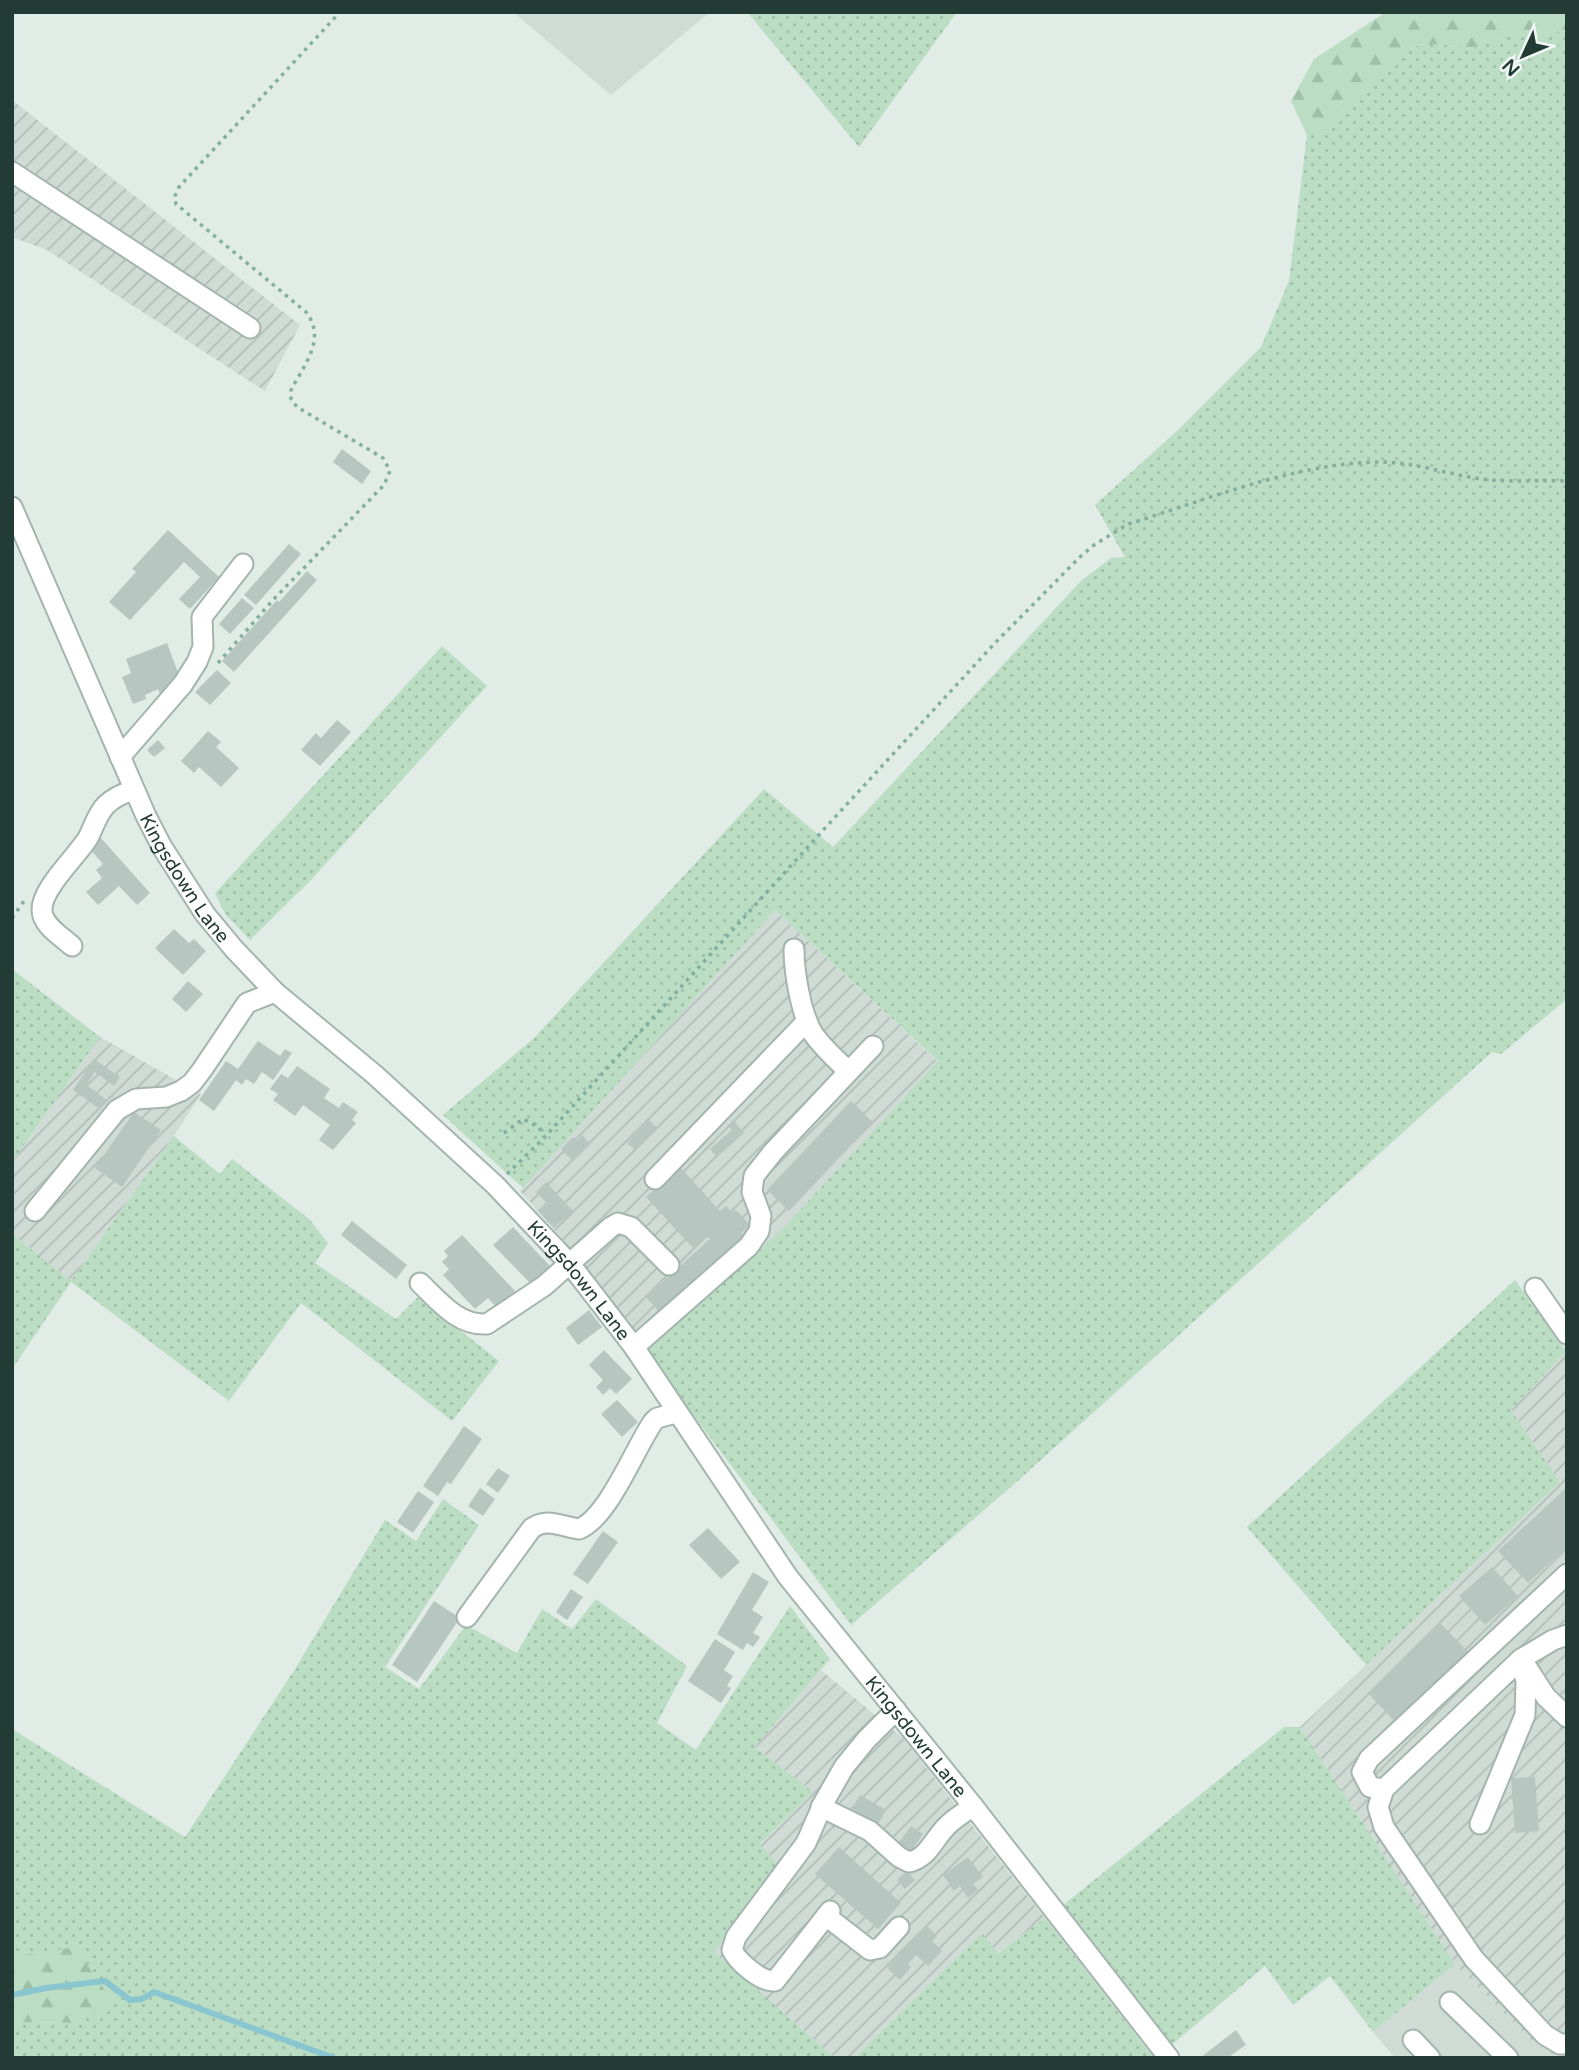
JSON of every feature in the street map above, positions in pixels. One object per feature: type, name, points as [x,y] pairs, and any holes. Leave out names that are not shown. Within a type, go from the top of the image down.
[{"type":"street","points":[[12,172],[250,328]]},
{"type":"street","name":"Kingsdown Lane","points":[[12,507],[134,790],[162,847],[205,914],[275,992],[375,1074],[495,1185],[570,1264],[634,1347],[788,1577],[973,1806],[1169,2058]]},
{"type":"street","points":[[120,757],[183,684],[197,662],[202,647],[202,617],[243,564]]},
{"type":"street","points":[[72,946],[47,924],[43,918],[42,904],[54,883],[87,840],[106,804],[121,794],[134,790]]},
{"type":"street","points":[[794,949],[794,962],[807,1021],[819,1041],[849,1072]]},
{"type":"street","points":[[35,1212],[117,1110],[136,1099],[166,1097],[192,1083],[247,1003],[275,992]]},
{"type":"street","points":[[655,1179],[807,1021]]},
{"type":"street","points":[[634,1347],[749,1246],[759,1231],[761,1216],[752,1192],[754,1176],[873,1045]]},
{"type":"street","points":[[420,1283],[460,1318],[475,1325],[487,1324],[515,1307],[618,1223],[631,1227],[669,1265]]},
{"type":"street","points":[[1535,1288],[1567,1334]]},
{"type":"street","points":[[467,1617],[532,1528],[548,1522],[579,1529],[591,1522],[611,1495],[653,1422],[657,1418],[676,1413]]},
{"type":"street","points":[[1384,1788],[1370,1787],[1362,1772],[1369,1759],[1567,1574]]},
{"type":"street","points":[[1567,1635],[1521,1659],[1384,1788],[1378,1807],[1384,1827],[1474,1959],[1545,2035],[1560,2044],[1567,2044]]},
{"type":"street","points":[[1521,1659],[1546,1698],[1567,1717]]},
{"type":"street","points":[[1480,1824],[1525,1715],[1526,1682],[1521,1659]]},
{"type":"street","points":[[896,1710],[854,1754],[821,1807],[813,1849],[736,1937],[732,1950],[735,1956],[770,1982],[775,1980],[828,1914],[870,1950],[880,1948],[899,1927]]},
{"type":"street","points":[[821,1807],[870,1831],[899,1857],[909,1862],[919,1859],[946,1827],[973,1806]]},
{"type":"street","points":[[1450,2002],[1508,2058]]},
{"type":"street","points":[[1413,2040],[1430,2058]]},
{"type":"path","points":[[214,668],[273,600],[384,485],[390,471],[383,458],[297,407],[291,399],[291,390],[316,343],[315,323],[306,312],[176,204],[175,196],[179,187],[340,12]]},
{"type":"path","points":[[495,1185],[543,1139],[995,643],[1081,556],[1112,533],[1128,524],[1282,477],[1375,462],[1399,463],[1492,480],[1567,481]]},
{"type":"path","points":[[504,1133],[523,1119],[539,1127],[544,1134],[543,1139]]},
{"type":"shaded area","points":[[513,12],[710,12],[611,95]]},
{"type":"shaded area","points":[[12,100],[300,325],[265,391],[47,250],[12,237]]},
{"type":"shaded area","points":[[775,910],[938,1062],[778,1234],[643,1348],[574,1252],[520,1191]]},
{"type":"shaded area","points":[[100,1037],[201,1094],[71,1281],[12,1234],[12,1162]]},
{"type":"shaded area","points":[[1566,1351],[1567,2058],[1557,2058],[1530,2039],[1455,1964],[1300,1727],[1560,1482],[1511,1410]]},
{"type":"shaded area","points":[[821,1670],[903,1738],[1045,1918],[997,1953],[982,1933],[854,2058],[835,2058],[713,1952],[778,1866],[760,1845],[813,1792],[755,1747]]},
{"type":"shaded area","points":[[1455,1964],[1530,2039],[1557,2058],[1395,2058],[1373,2032]]},
{"type":"green space","points":[[747,12],[957,12],[859,147]]},
{"type":"green space","points":[[1386,12],[1567,12],[1567,32],[1503,36],[1476,48],[1440,44],[1403,47],[1320,134],[1307,135],[1291,101],[1314,59]]},
{"type":"green space","points":[[1567,32],[1567,999],[1501,1054],[1492,1052],[1012,1486],[851,1625],[643,1348],[778,1234],[938,1061],[775,910],[523,1188],[443,1115],[534,1038],[764,789],[833,847],[1081,581],[1111,558],[1125,557],[1095,505],[1178,430],[1261,347],[1289,281],[1307,135],[1320,134],[1403,47],[1440,44],[1476,48],[1503,36]]},
{"type":"green space","points":[[442,646],[487,686],[312,879],[250,940],[225,914],[215,893]]},
{"type":"green space","points":[[12,969],[100,1037],[12,1162]]},
{"type":"green space","points":[[174,1136],[220,1174],[232,1159],[309,1219],[328,1243],[315,1263],[396,1319],[418,1297],[499,1361],[452,1421],[301,1303],[229,1401],[71,1282],[12,1369],[12,1234],[71,1281]]},
{"type":"green space","points":[[1515,1280],[1566,1351],[1511,1410],[1560,1482],[1366,1665],[1247,1527]]},
{"type":"green space","points":[[443,1499],[479,1525],[385,1667],[419,1689],[466,1625],[517,1653],[542,1609],[572,1629],[596,1599],[687,1666],[657,1723],[696,1750],[790,1606],[830,1659],[755,1747],[813,1792],[760,1844],[778,1865],[714,1952],[835,2058],[12,2058],[12,2022],[77,2023],[17,1957],[12,1957],[12,1729],[185,1837],[295,1669],[385,1520],[416,1541]]},
{"type":"green space","points":[[1284,1727],[1300,1727],[1455,1964],[1373,2032],[1330,1976],[1293,2005],[1265,1966],[1168,2048],[1062,1906]]},
{"type":"green space","points":[[1045,1918],[1154,2058],[854,2058],[982,1933],[998,1953]]},
{"type":"green space","points":[[76,1947],[114,2004],[77,2023],[12,2022],[12,1957]]},
{"type":"building","points":[[342,449],[371,471],[362,484],[333,462]]},
{"type":"building","points":[[168,530],[219,577],[190,609],[179,599],[200,577],[184,562],[130,620],[109,602],[136,572],[132,569]]},
{"type":"building","points":[[289,544],[301,554],[256,605],[244,595]]},
{"type":"building","points":[[307,571],[317,580],[234,672],[222,661]]},
{"type":"building","points":[[242,598],[254,608],[230,634],[219,624]]},
{"type":"building","points":[[167,643],[180,678],[171,682],[174,689],[160,694],[158,689],[145,695],[146,699],[133,704],[122,677],[131,673],[126,659]]},
{"type":"building","points":[[217,670],[231,683],[210,705],[195,692]]},
{"type":"building","points":[[337,720],[351,732],[320,766],[301,750],[316,733],[321,738]]},
{"type":"building","points":[[208,731],[221,742],[216,747],[239,768],[221,787],[199,767],[194,773],[181,761]]},
{"type":"building","points":[[158,740],[165,748],[154,757],[147,750]]},
{"type":"building","points":[[100,837],[150,893],[137,905],[119,886],[98,905],[86,892],[102,878],[96,870],[103,864],[88,847]]},
{"type":"building","points":[[174,929],[189,943],[194,939],[206,951],[183,975],[155,948]]},
{"type":"building","points":[[188,981],[203,994],[186,1012],[172,999]]},
{"type":"building","points":[[258,1041],[280,1056],[285,1049],[292,1053],[273,1080],[262,1072],[254,1084],[246,1079],[242,1085],[236,1080],[214,1111],[199,1100],[226,1061],[238,1069]]},
{"type":"building","points":[[94,1059],[120,1077],[114,1086],[95,1072],[86,1085],[107,1100],[100,1109],[73,1090]]},
{"type":"building","points":[[297,1066],[330,1089],[324,1098],[339,1108],[343,1102],[358,1112],[352,1120],[356,1123],[333,1150],[319,1140],[330,1125],[303,1105],[295,1116],[273,1100],[278,1094],[270,1089],[281,1074],[288,1078]]},
{"type":"building","points":[[851,1101],[873,1122],[789,1211],[767,1190]]},
{"type":"building","points":[[134,1112],[161,1130],[122,1187],[95,1168]]},
{"type":"building","points":[[649,1120],[657,1128],[635,1150],[627,1143]]},
{"type":"building","points":[[734,1121],[744,1133],[717,1157],[710,1149],[732,1130],[729,1126]]},
{"type":"building","points":[[582,1135],[590,1144],[573,1161],[561,1149],[573,1137],[577,1141]]},
{"type":"building","points":[[680,1167],[720,1211],[726,1206],[732,1213],[736,1210],[750,1225],[741,1233],[746,1238],[661,1314],[646,1297],[710,1239],[706,1235],[693,1248],[646,1197]]},
{"type":"building","points":[[546,1182],[573,1211],[554,1228],[539,1212],[548,1204],[536,1192]]},
{"type":"building","points":[[352,1221],[407,1265],[396,1279],[341,1235]]},
{"type":"building","points":[[513,1227],[550,1266],[531,1284],[493,1245]]},
{"type":"building","points":[[462,1235],[515,1291],[497,1308],[488,1298],[475,1309],[443,1275],[449,1269],[442,1262],[448,1256],[444,1251]]},
{"type":"building","points":[[589,1310],[602,1327],[578,1345],[566,1328]]},
{"type":"building","points":[[604,1350],[632,1379],[616,1394],[610,1388],[603,1395],[596,1387],[603,1380],[589,1365]]},
{"type":"building","points":[[617,1400],[638,1422],[622,1437],[601,1414]]},
{"type":"building","points":[[464,1426],[482,1439],[451,1484],[447,1482],[438,1496],[423,1486]]},
{"type":"building","points":[[498,1468],[510,1476],[498,1493],[486,1484]]},
{"type":"building","points":[[1567,1487],[1567,1547],[1528,1583],[1498,1551]]},
{"type":"building","points":[[480,1488],[495,1499],[483,1516],[468,1506]]},
{"type":"building","points":[[418,1491],[434,1502],[413,1533],[397,1522]]},
{"type":"building","points":[[708,1528],[740,1562],[721,1579],[689,1545]]},
{"type":"building","points":[[603,1531],[618,1542],[588,1584],[573,1574]]},
{"type":"building","points":[[1492,1567],[1518,1596],[1485,1625],[1459,1596]]},
{"type":"building","points":[[753,1572],[769,1582],[752,1610],[763,1617],[753,1633],[760,1637],[753,1647],[747,1643],[743,1650],[717,1634]]},
{"type":"building","points":[[571,1589],[583,1597],[567,1620],[556,1612]]},
{"type":"building","points":[[434,1601],[460,1618],[417,1682],[392,1665]]},
{"type":"building","points":[[1440,1623],[1473,1657],[1400,1727],[1368,1693]]},
{"type":"building","points":[[715,1639],[735,1652],[724,1670],[733,1676],[727,1686],[731,1688],[721,1703],[688,1681]]},
{"type":"building","points":[[1535,1777],[1539,1831],[1515,1833],[1511,1778]]},
{"type":"building","points":[[860,1795],[886,1810],[878,1824],[852,1809]]},
{"type":"building","points":[[911,1826],[923,1834],[908,1855],[896,1846]]},
{"type":"building","points":[[839,1847],[901,1903],[878,1929],[815,1874]]},
{"type":"building","points":[[968,1857],[983,1877],[973,1884],[978,1890],[968,1898],[960,1886],[954,1891],[943,1875]]},
{"type":"building","points":[[907,1871],[915,1880],[905,1889],[897,1880]]},
{"type":"building","points":[[926,1925],[937,1936],[932,1941],[942,1951],[928,1966],[916,1955],[908,1964],[911,1967],[900,1980],[887,1968]]},
{"type":"building","points":[[1236,2030],[1246,2045],[1231,2055],[1233,2058],[1200,2058]]},
{"type":"waterway","points":[[12,1995],[105,1981],[130,2000],[142,1999],[154,1992],[334,2058]]}]
